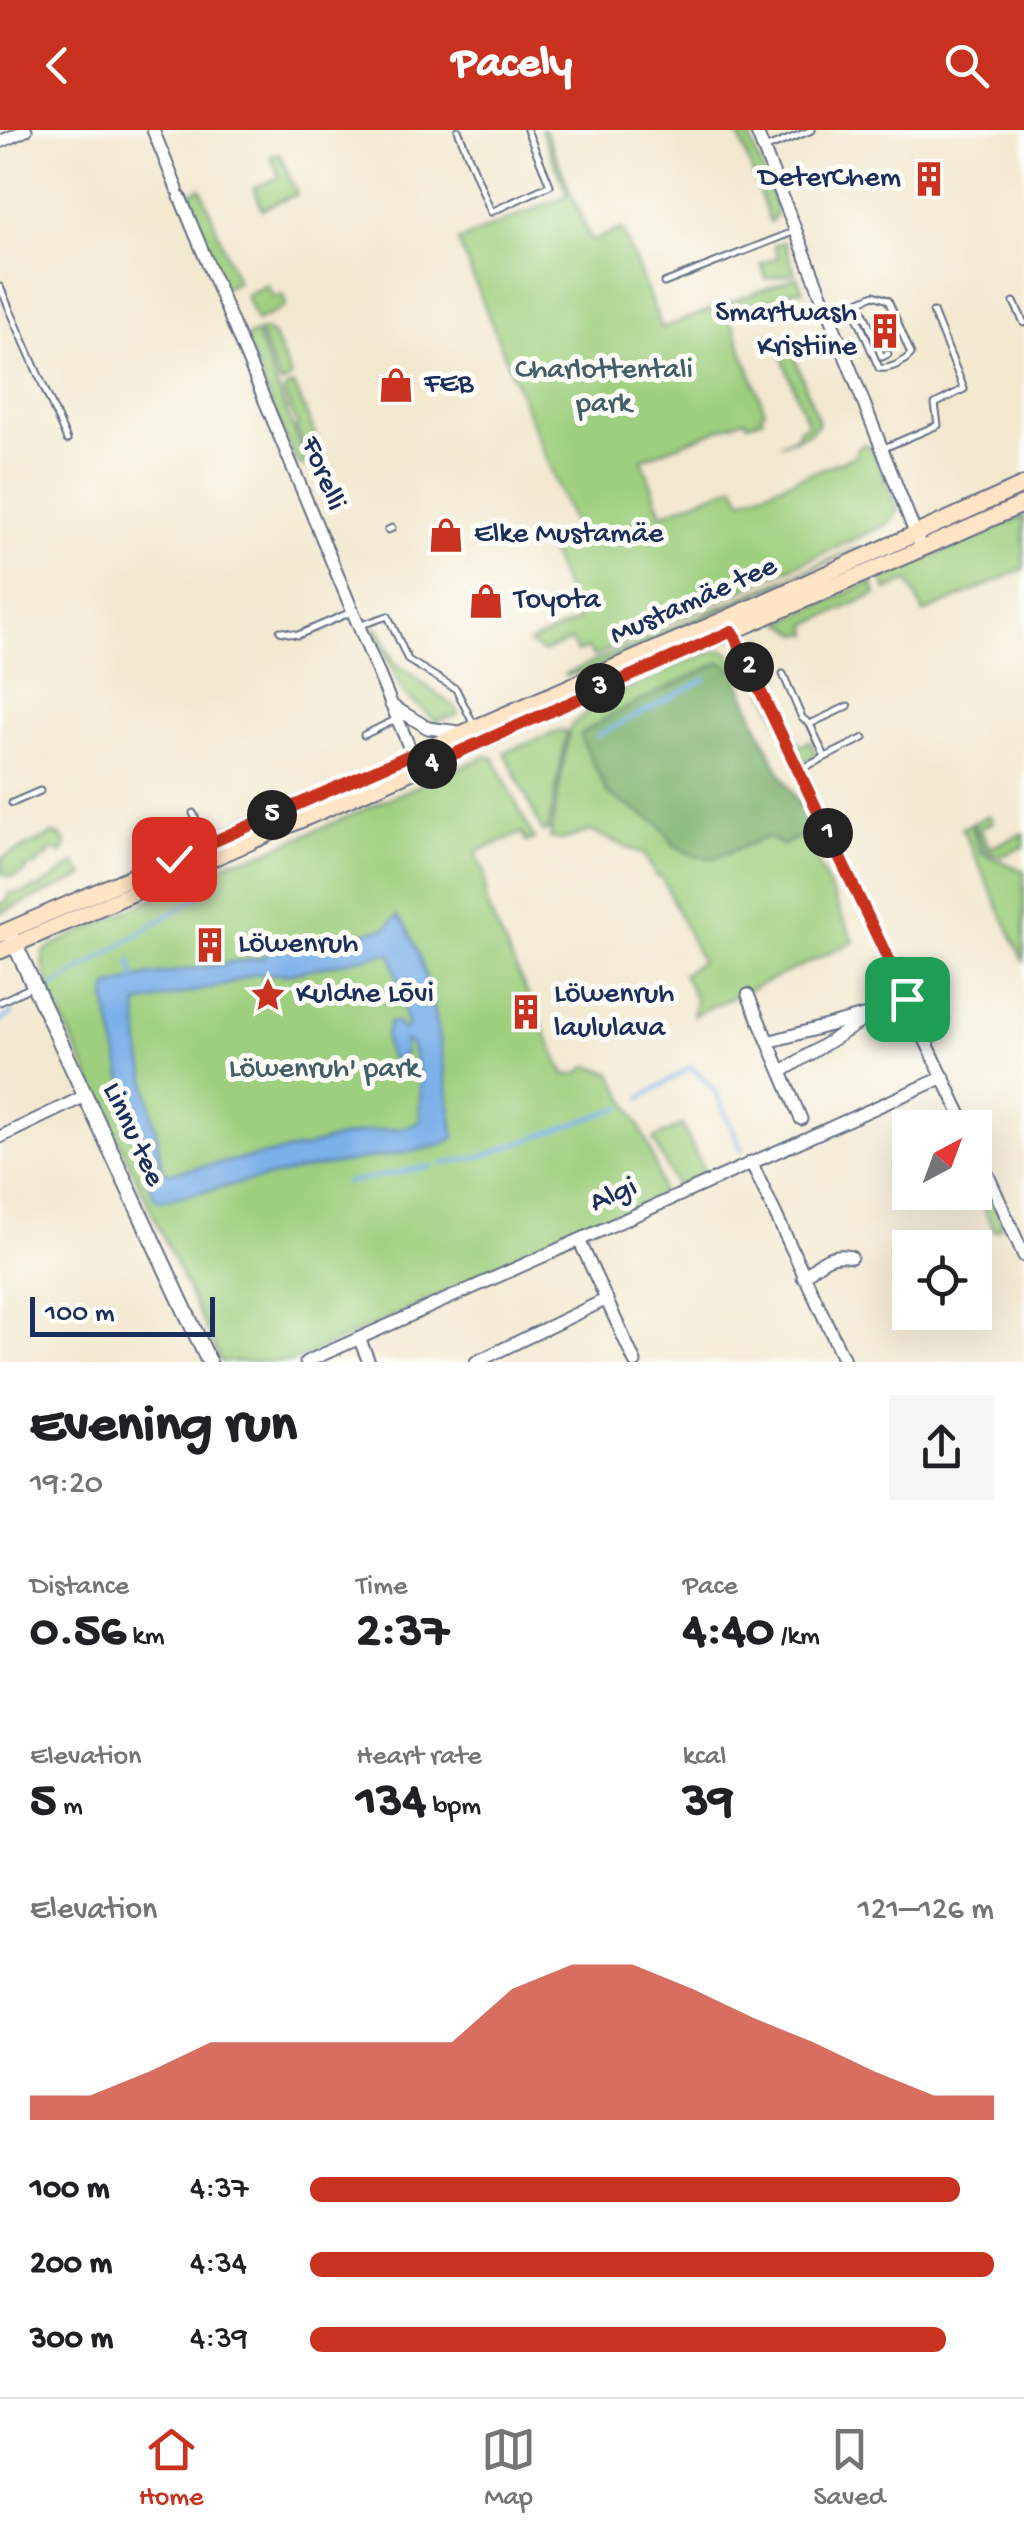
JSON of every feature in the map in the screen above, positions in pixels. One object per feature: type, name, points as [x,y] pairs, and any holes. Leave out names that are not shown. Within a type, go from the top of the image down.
[{"type":"main road","name":"Mustamäe tee","points":[[6,940],[207,844],[732,631],[1024,485]]},
{"type":"main road","name":"Mustamäe tee","points":[[6,940],[226,850],[415,762],[468,730],[726,619],[918,540],[1024,504]]},
{"type":"street","points":[[0,142],[26,130]]},
{"type":"street","name":"Forelli","points":[[153,130],[415,762]]},
{"type":"street","points":[[756,130],[918,540]]},
{"type":"street","points":[[732,631],[959,1110]]},
{"type":"street","points":[[391,705],[428,728],[468,730]]},
{"type":"street","name":"Linnu tee","points":[[6,940],[34,986],[208,1362]]},
{"type":"street","points":[[748,995],[801,1120]]},
{"type":"street","points":[[781,1072],[874,1014],[907,999]]},
{"type":"street","points":[[768,1042],[874,1014]]},
{"type":"street","name":"Algi","points":[[306,1362],[944,1077]]},
{"type":"street","points":[[0,1137],[83,1097]]},
{"type":"street","points":[[751,1162],[846,1362]]},
{"type":"street","points":[[992,1184],[1024,1256]]},
{"type":"street","points":[[579,1240],[635,1362]]},
{"type":"street","points":[[803,1276],[836,1254],[851,1257]]},
{"type":"street","points":[[476,1362],[607,1300]]},
{"type":"street","points":[[359,1338],[369,1362]]},
{"type":"lane","points":[[458,130],[491,212],[550,185],[527,130]]},
{"type":"lane","points":[[763,150],[812,130]]},
{"type":"lane","points":[[664,284],[796,231]]},
{"type":"lane","points":[[0,287],[67,440]]},
{"type":"lane","points":[[874,295],[888,300],[888,309],[910,354],[905,360],[885,369],[875,364],[854,310],[856,302],[874,295]]},
{"type":"lane","points":[[1014,302],[1024,323]]},
{"type":"lane","points":[[831,320],[859,308],[870,317],[885,356],[875,364]]},
{"type":"lane","points":[[881,449],[938,424],[936,404],[964,389],[933,312]]},
{"type":"lane","points":[[896,342],[906,342]]},
{"type":"lane","points":[[900,349],[906,342]]},
{"type":"lane","points":[[280,630],[298,634],[352,612]]},
{"type":"lane","points":[[358,626],[388,616],[408,660],[456,690],[468,730]]},
{"type":"lane","points":[[783,674],[802,718],[810,724],[826,758]]},
{"type":"lane","points":[[810,724],[848,706]]},
{"type":"lane","points":[[364,735],[397,719]]},
{"type":"lane","points":[[798,771],[864,738]]},
{"type":"lane","points":[[12,802],[40,790]]},
{"type":"lane","points":[[193,812],[207,844]]},
{"type":"lane","points":[[0,1002],[34,986]]},
{"type":"green space","name":"Charlottentali park","points":[[541,130],[545,130],[591,241],[622,229],[662,328],[797,277],[803,291],[796,290],[730,317],[765,411],[761,413],[763,418],[748,424],[745,419],[642,459],[662,514],[735,485],[742,500],[855,456],[857,448],[864,444],[873,449],[898,511],[888,524],[593,657],[588,648],[577,652],[571,641],[542,652],[529,643],[578,621],[546,541],[575,529],[458,241],[568,195]]},
{"type":"green space","points":[[737,130],[747,130],[776,208],[770,222]]},
{"type":"green space","points":[[279,153],[297,194],[262,209],[254,188],[279,177],[271,156]]},
{"type":"green space","points":[[201,188],[237,282],[226,287],[186,199]]},
{"type":"green space","points":[[784,242],[795,273],[766,279],[761,264],[778,257],[774,245]]},
{"type":"green space","points":[[267,285],[273,297],[282,294],[286,304],[256,321],[246,295]]},
{"type":"green space","points":[[265,330],[274,337],[291,377],[283,384],[259,332]]},
{"type":"green space","points":[[256,333],[307,464],[303,466],[295,460],[246,342],[248,336]]},
{"type":"green space","points":[[787,337],[819,423],[809,433],[780,444],[808,425],[776,341]]},
{"type":"green space","points":[[291,385],[322,451],[310,462],[283,392]]},
{"type":"green space","points":[[1024,516],[1024,569],[924,613],[908,581],[887,590],[882,578]]},
{"type":"green space","points":[[858,548],[592,670],[565,676],[565,674]]},
{"type":"green space","points":[[872,582],[876,594],[807,625],[810,634],[799,634],[782,622]]},
{"type":"green space","points":[[373,627],[380,631],[393,661],[457,709],[458,715],[436,721],[404,694]]},
{"type":"green space","points":[[764,638],[781,676],[769,681],[799,746],[810,741],[816,754],[806,761],[797,757],[744,647]]},
{"type":"green space","points":[[724,650],[730,654],[741,689],[779,772],[802,807],[813,853],[854,942],[693,1015],[696,1001],[683,974],[701,961],[661,876],[656,877],[645,855],[591,831],[562,840],[550,838],[570,727],[643,681]]},
{"type":"green space","points":[[721,662],[735,671],[766,744],[800,807],[806,834],[783,845],[767,837],[715,858],[695,856],[675,846],[660,825],[608,794],[581,734],[613,714]]},
{"type":"green space","points":[[563,730],[567,733],[548,831],[543,832],[505,752]]},
{"type":"green space","name":"Löwenruh' park","points":[[486,756],[494,758],[534,839],[526,842],[522,833],[476,852],[484,872],[487,906],[565,1075],[578,1074],[588,1066],[612,1073],[649,1148],[661,1195],[292,1362],[221,1362],[53,998],[43,953],[232,861],[262,854]]},
{"type":"green space","points":[[989,815],[993,822],[980,828],[990,848],[1024,833],[1024,847],[1001,856],[984,850],[973,823]]},
{"type":"green space","points":[[971,824],[981,852],[1024,871],[1024,962],[962,828]]},
{"type":"green space","points":[[53,834],[61,836],[66,844],[62,853],[47,853],[48,857],[38,865],[24,868],[25,872],[13,877],[2,874],[2,858]]},
{"type":"green space","points":[[75,863],[85,876],[0,913],[0,904],[7,901],[9,893],[36,888]]},
{"type":"green space","points":[[682,1125],[705,1173],[676,1187],[653,1139]]},
{"type":"green space","points":[[992,1199],[1002,1221],[994,1231],[984,1210],[992,1210]]},
{"type":"water","points":[[397,916],[419,956],[435,1019],[455,1137],[441,1145],[403,1153],[305,1169],[160,1201],[154,1197],[138,1152],[106,1000],[108,987],[146,976],[264,957],[267,952],[386,928]],"holes":[[[386,953],[392,955],[407,1026],[403,1031],[397,1023],[390,1022],[386,1044],[390,1057],[397,1060],[404,1055],[404,1040],[411,1044],[420,1077],[420,1121],[405,1128],[359,1133],[308,1147],[163,1171],[140,1046],[137,1004],[225,985],[255,974],[287,974]]]},
{"type":"waterway","points":[[597,736],[706,679]]},
{"type":"waterway","points":[[52,988],[206,892],[212,871]]},
{"type":"waterway","points":[[131,961],[135,978]]},
{"type":"waterway","points":[[0,1021],[13,1013]]},
{"type":"waterway","points":[[641,1098],[691,1067],[714,1089],[742,1150]]},
{"type":"waterway","points":[[443,1164],[483,1156],[622,1107]]},
{"type":"waterway","points":[[345,1183],[432,1166]]},
{"type":"place","name":"DeterChem","points":[[929,179]]},
{"type":"place","name":"Smartwash Kristiine","points":[[885,331]]},
{"type":"place","name":"FEB","points":[[396,385]]},
{"type":"place","name":"Elke Mustamäe","points":[[446,535]]},
{"type":"place","name":"Toyota","points":[[486,601]]},
{"type":"place","name":"Löwenruh","points":[[210,945]]},
{"type":"place","name":"Kuldne Lõvi","points":[[268,995]]},
{"type":"place","name":"Löwenruh laululava","points":[[526,1012]]},
{"type":"route","points":[[174,859],[412,754],[418,770],[732,631],[907,999]]}]
